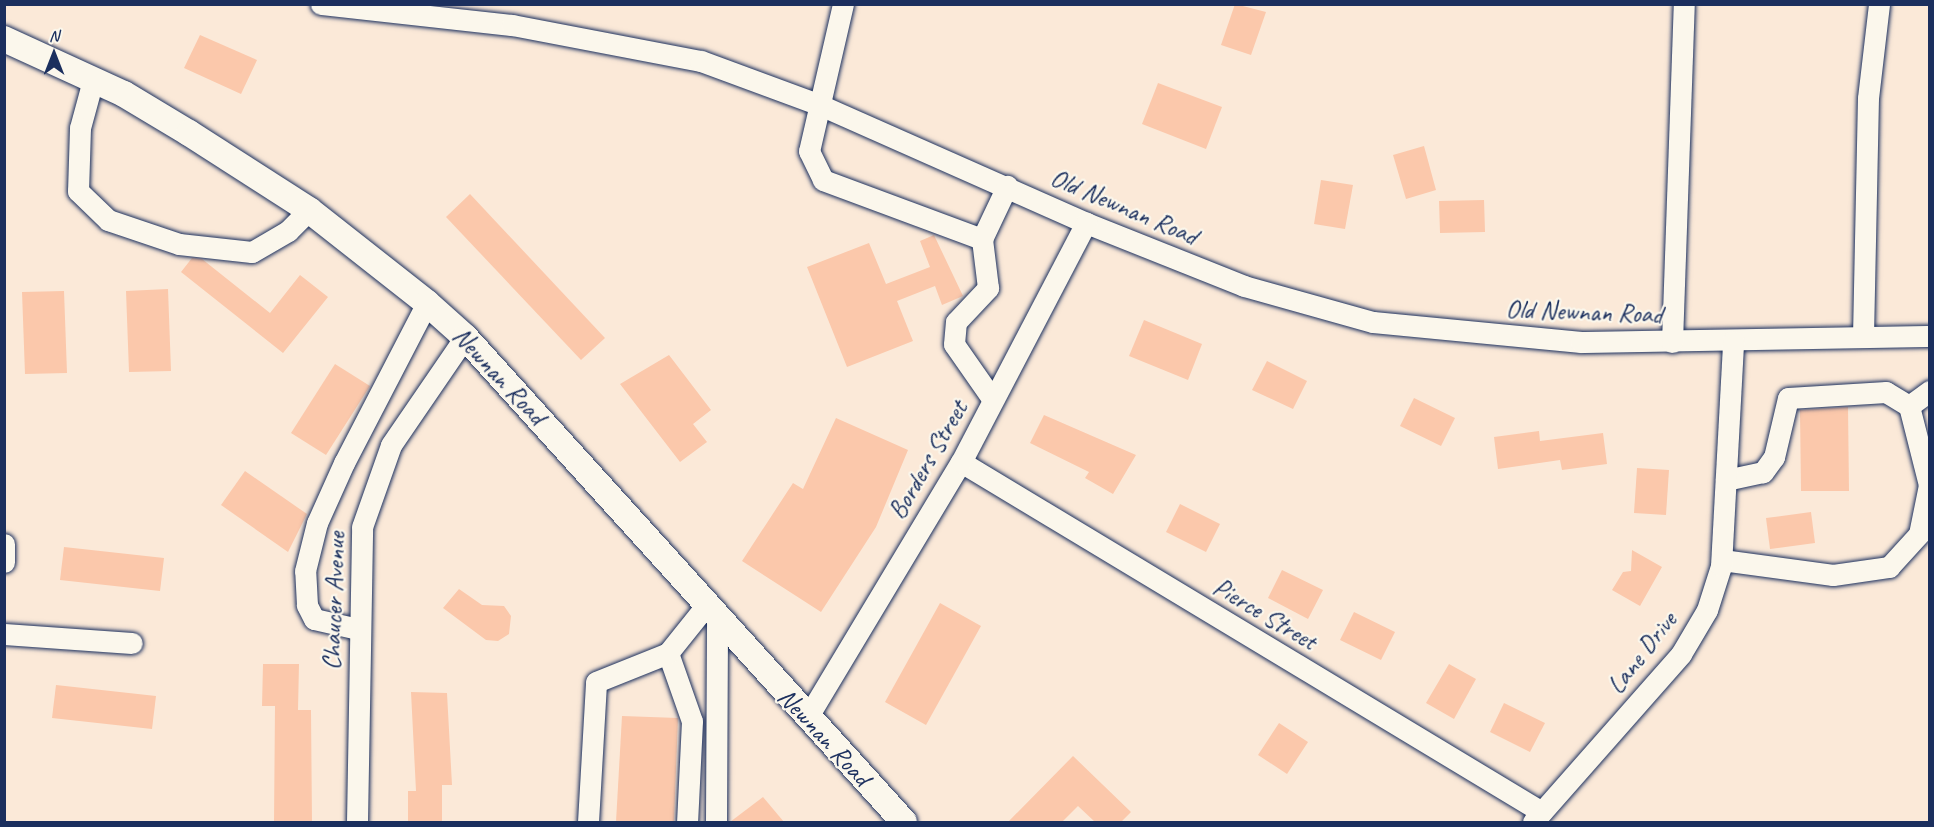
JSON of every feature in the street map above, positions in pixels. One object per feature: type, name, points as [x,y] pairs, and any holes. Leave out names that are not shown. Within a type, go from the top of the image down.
[{"type":"main road","name":"Newnan Road","points":[[4,39],[93,80],[309,210],[427,303],[465,337],[711,615],[807,718],[894,819]]},
{"type":"street","name":"Old Newnan Road","points":[[321,4],[608,39],[701,61],[820,105],[1086,223],[1245,286],[1373,322],[1498,337],[1671,342],[1929,336]]},
{"type":"street","points":[[843,4],[809,151],[824,180],[982,239]]},
{"type":"street","points":[[1671,342],[1684,4]]},
{"type":"street","points":[[1863,336],[1868,98],[1879,4]]},
{"type":"street","points":[[93,80],[80,128],[78,191],[108,220],[179,244],[252,252],[288,231],[309,210]]},
{"type":"street","points":[[993,400],[954,344],[956,322],[988,288],[982,239],[1007,186]]},
{"type":"street","name":"Borders Street","points":[[807,718],[961,462],[1086,223]]},
{"type":"street","points":[[358,629],[314,619],[307,605],[305,571],[318,523],[344,463],[427,303]]},
{"type":"street","points":[[1929,336],[1929,344]]},
{"type":"street","name":"Chaucer Avenue","points":[[357,822],[359,560],[372,489],[414,408],[465,337]]},
{"type":"street","name":"Lane Drive","points":[[1537,817],[1681,654],[1707,610],[1722,560],[1733,341]]},
{"type":"street","points":[[1909,406],[1929,391]]},
{"type":"street","points":[[1722,560],[1833,576],[1889,567],[1919,534],[1929,485],[1909,406],[1886,392],[1797,394],[1788,398],[1774,457],[1763,472],[1726,480]]},
{"type":"street","name":"Pierce Street","points":[[961,462],[1537,817]]},
{"type":"street","points":[[4,544],[4,562]]},
{"type":"street","points":[[588,822],[596,682],[668,653],[711,615]]},
{"type":"street","points":[[711,615],[716,822]]},
{"type":"street","points":[[4,634],[132,643]]},
{"type":"street","points":[[668,653],[692,721],[687,822]]},
{"type":"building","points":[[1235,4],[1266,12],[1251,55],[1221,45]]},
{"type":"building","points":[[200,35],[257,60],[241,94],[184,68]]},
{"type":"building","points":[[1158,83],[1222,107],[1206,149],[1142,124]]},
{"type":"building","points":[[1424,146],[1436,190],[1406,199],[1393,155]]},
{"type":"building","points":[[1321,180],[1353,185],[1345,229],[1314,224]]},
{"type":"building","points":[[470,194],[605,338],[581,360],[446,217]]},
{"type":"building","points":[[1484,200],[1485,232],[1440,233],[1439,201]]},
{"type":"building","points":[[934,235],[963,296],[942,305],[935,286],[897,301],[913,341],[847,367],[807,267],[869,243],[886,284],[930,267],[920,241]]},
{"type":"building","points":[[192,258],[202,259],[270,313],[300,275],[328,297],[283,353],[181,272]]},
{"type":"building","points":[[168,289],[171,371],[129,372],[126,291]]},
{"type":"building","points":[[64,291],[67,373],[25,374],[22,292]]},
{"type":"building","points":[[1144,320],[1202,344],[1188,380],[1129,356]]},
{"type":"building","points":[[669,355],[711,410],[693,424],[707,442],[680,462],[620,384]]},
{"type":"building","points":[[1267,361],[1307,381],[1293,409],[1252,390]]},
{"type":"building","points":[[335,364],[370,386],[326,455],[291,433]]},
{"type":"building","points":[[1414,398],[1455,418],[1441,446],[1400,426]]},
{"type":"building","points":[[1848,407],[1849,491],[1801,491],[1800,410]]},
{"type":"building","points":[[1044,415],[1136,455],[1113,494],[1085,478],[1089,472],[1030,443]]},
{"type":"building","points":[[836,418],[908,450],[876,527],[821,612],[742,561],[793,483],[803,489]]},
{"type":"building","points":[[1539,431],[1540,441],[1603,433],[1607,464],[1562,470],[1560,460],[1498,469],[1494,437]]},
{"type":"building","points":[[1637,468],[1669,470],[1666,515],[1634,513]]},
{"type":"building","points":[[245,471],[307,514],[288,552],[221,505]]},
{"type":"building","points":[[1180,504],[1220,524],[1206,552],[1166,532]]},
{"type":"building","points":[[1811,512],[1815,543],[1770,549],[1766,518]]},
{"type":"building","points":[[64,547],[164,558],[160,591],[60,580]]},
{"type":"building","points":[[1632,550],[1662,567],[1640,606],[1612,590],[1623,572],[1631,571]]},
{"type":"building","points":[[1282,570],[1323,590],[1308,619],[1268,598]]},
{"type":"building","points":[[459,589],[482,605],[504,606],[511,616],[509,634],[498,641],[486,640],[443,608]]},
{"type":"building","points":[[940,603],[981,626],[926,725],[885,702]]},
{"type":"building","points":[[1354,612],[1395,632],[1381,660],[1340,640]]},
{"type":"building","points":[[263,664],[299,664],[298,710],[311,710],[312,822],[274,822],[275,706],[262,706]]},
{"type":"building","points":[[1449,664],[1476,679],[1454,719],[1426,703]]},
{"type":"building","points":[[56,685],[156,696],[152,729],[52,718]]},
{"type":"building","points":[[411,692],[447,693],[452,785],[442,785],[442,822],[408,822],[408,791],[416,791]]},
{"type":"building","points":[[1504,703],[1545,723],[1530,752],[1490,732]]},
{"type":"building","points":[[622,716],[678,718],[674,822],[616,822]]},
{"type":"building","points":[[1279,723],[1308,742],[1287,774],[1258,755]]},
{"type":"building","points":[[1073,756],[1131,812],[1121,822],[1095,822],[1078,806],[1062,822],[1008,822]]},
{"type":"building","points":[[763,797],[784,822],[730,822]]}]
